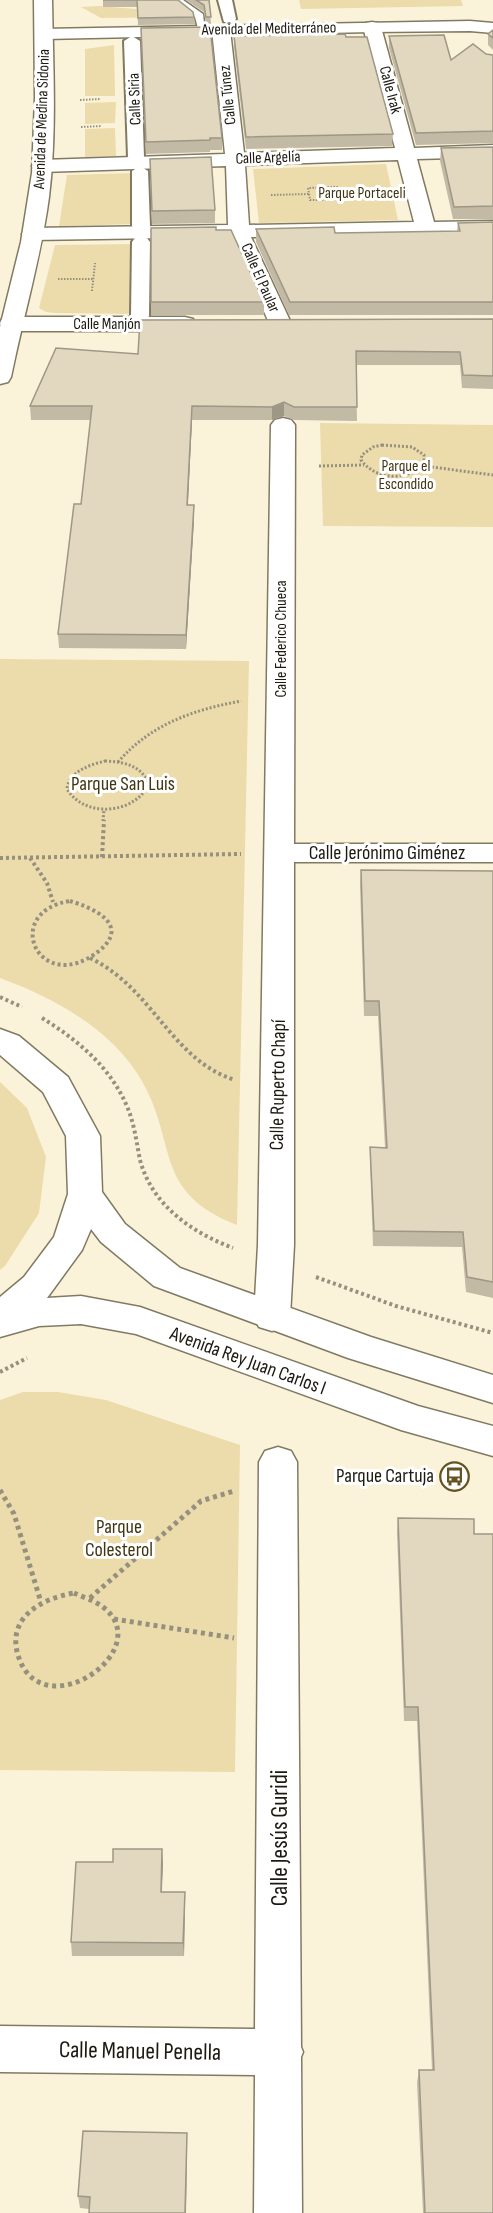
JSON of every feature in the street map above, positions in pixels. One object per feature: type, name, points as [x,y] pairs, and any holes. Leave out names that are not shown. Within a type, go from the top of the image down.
[{"type":"street","name":"Avenida de Medina Sidonia","points":[[0,377],[39,200],[42,166],[45,0]]},
{"type":"street","points":[[217,26],[225,0]]},
{"type":"street","name":"Avenida del Mediterráneo","points":[[44,33],[217,26],[493,28]]},
{"type":"street","name":"Calle Túnez","points":[[217,26],[235,160]]},
{"type":"street","points":[[419,26],[454,35],[474,46]]},
{"type":"street","name":"Calle Irak","points":[[372,27],[426,228]]},
{"type":"street","name":"Calle Siria","points":[[132,41],[141,234],[140,316]]},
{"type":"street","name":"Calle Argelia","points":[[42,166],[493,151]]},
{"type":"street","name":"Calle El Paular","points":[[235,160],[239,232],[280,325]]},
{"type":"street","points":[[32,234],[493,227]]},
{"type":"street","name":"Calle Manjón","points":[[10,324],[210,324]]},
{"type":"street","points":[[257,325],[304,325]]},
{"type":"street","name":"Calle Federico Chueca","points":[[280,853],[283,425]]},
{"type":"street","name":"Calle Jerónimo Giménez","points":[[280,853],[493,853]]},
{"type":"street","name":"Calle Ruperto Chapí","points":[[272,1317],[278,1088],[280,853]]},
{"type":"street","points":[[0,1317],[37,1286],[69,1241],[85,1194],[83,1136],[56,1085],[3,1041]]},
{"type":"street","points":[[85,1194],[113,1233],[167,1277],[361,1348],[493,1389]]},
{"type":"street","name":"Avenida Rey Juan Carlos I","points":[[0,1323],[39,1312],[81,1310],[140,1321],[414,1419],[493,1441]]},
{"type":"street","name":"Calle Jesús Guridi","points":[[278,1470],[280,2052],[278,2213]]},
{"type":"street","name":"Calle Manuel Penella","points":[[0,2049],[280,2052]]},
{"type":"lane","points":[[177,0],[217,26]]},
{"type":"path","points":[[337,187],[338,193],[340,200],[310,200],[308,188],[337,187]]},
{"type":"path","points":[[338,193],[384,192]]},
{"type":"path","points":[[265,195],[309,194]]},
{"type":"path","points":[[91,297],[95,261]]},
{"type":"path","points":[[52,279],[93,279]]},
{"type":"path","points":[[424,466],[424,455],[412,447],[392,444],[366,450],[362,455],[364,465],[370,470],[389,476],[410,474],[424,466],[493,475]]},
{"type":"path","points":[[310,466],[364,465]]},
{"type":"path","points":[[118,762],[136,742],[176,719],[203,708],[248,700]]},
{"type":"path","points":[[105,761],[130,764],[141,770],[149,784],[147,792],[141,799],[130,805],[104,809],[80,803],[69,789],[69,781],[82,768],[105,761]]},
{"type":"path","points":[[102,857],[104,809]]},
{"type":"path","points":[[0,858],[242,854]]},
{"type":"path","points":[[29,858],[47,883],[53,902]]},
{"type":"path","points":[[37,960],[60,964],[90,958],[102,950],[109,940],[111,929],[107,919],[98,910],[85,904],[53,902],[46,904]]},
{"type":"path","points":[[90,958],[122,976],[159,1015],[182,1046],[211,1070],[230,1079],[278,1088]]},
{"type":"path","points":[[223,1244],[396,1306],[493,1333]]},
{"type":"path","points":[[0,1372],[35,1356]]},
{"type":"path","points":[[90,1598],[201,1501],[278,1470]]},
{"type":"path","points":[[0,1490],[14,1515],[40,1599]]},
{"type":"path","points":[[74,1593],[90,1598],[104,1607],[114,1619],[117,1634],[116,1649],[108,1663],[95,1675],[70,1684],[43,1683],[28,1676],[17,1664],[10,1650],[10,1635],[15,1621],[25,1609],[40,1599],[56,1594],[74,1593]]},
{"type":"path","points":[[114,1619],[279,1645]]},
{"type":"green space","points":[[299,0],[461,0],[463,6],[301,9]]},
{"type":"green space","points":[[81,7],[149,10],[182,17],[101,18]]},
{"type":"green space","points":[[114,45],[115,96],[85,96],[85,49]]},
{"type":"green space","points":[[116,102],[115,123],[85,124],[85,103]]},
{"type":"green space","points":[[115,128],[116,156],[85,157],[85,129]]},
{"type":"green space","name":"Parque Portaceli","points":[[386,164],[398,220],[259,223],[253,169]]},
{"type":"green space","points":[[137,173],[138,224],[59,226],[67,175]]},
{"type":"green space","points":[[138,244],[136,314],[55,313],[39,308],[55,245]]},
{"type":"green space","name":"Parque el Escondido","points":[[320,423],[493,425],[493,527],[323,526]]},
{"type":"green space","name":"Parque San Luis","points":[[0,659],[249,661],[237,1225],[210,1212],[192,1198],[180,1182],[172,1165],[153,1104],[130,1062],[115,1046],[80,1017],[41,995],[0,978]]},
{"type":"green space","points":[[0,1082],[27,1108],[46,1157],[39,1213],[5,1266],[0,1270]]},
{"type":"green space","name":"Parque Colesterol","points":[[23,1392],[58,1392],[106,1400],[240,1445],[235,1772],[0,1770],[0,1400]]},
{"type":"building","points":[[137,0],[178,0],[193,12],[194,17],[138,18]]},
{"type":"building","points":[[196,0],[209,0],[211,17],[206,17],[204,5]]},
{"type":"building","points":[[210,27],[222,138],[146,142],[141,28]]},
{"type":"building","points":[[345,34],[346,37],[367,37],[393,134],[246,137],[234,36]]},
{"type":"building","points":[[444,35],[451,60],[473,44],[486,54],[493,55],[493,131],[416,133],[389,36]]},
{"type":"building","points":[[493,147],[493,206],[454,207],[441,148]]},
{"type":"building","points":[[211,157],[215,210],[152,211],[150,159]]},
{"type":"building","points":[[493,222],[493,302],[290,302],[256,229],[334,227],[335,233],[460,231],[458,223]]},
{"type":"building","points":[[216,227],[216,230],[231,230],[264,302],[151,302],[151,228]]},
{"type":"building","points":[[493,319],[493,376],[463,375],[460,352],[356,351],[357,407],[294,407],[284,402],[272,407],[192,406],[187,505],[194,505],[186,635],[58,634],[74,504],[81,504],[92,406],[30,406],[56,348],[138,354],[140,320]]},
{"type":"building","points":[[361,870],[493,871],[493,1282],[467,1277],[463,1232],[374,1231],[370,1147],[387,1148],[379,1001],[365,1001]]},
{"type":"building","points":[[398,1518],[474,1519],[474,1534],[493,1534],[493,2213],[425,2213],[419,2070],[434,2070],[418,1707],[405,1707]]},
{"type":"building","points":[[113,1849],[162,1849],[161,1892],[185,1892],[183,1943],[71,1942],[76,1862],[113,1862]]},
{"type":"building","points":[[83,2131],[187,2133],[185,2213],[89,2213],[90,2197],[78,2196]]},
{"type":"place","name":"Parque Cartuja","points":[[455,1476]]}]
